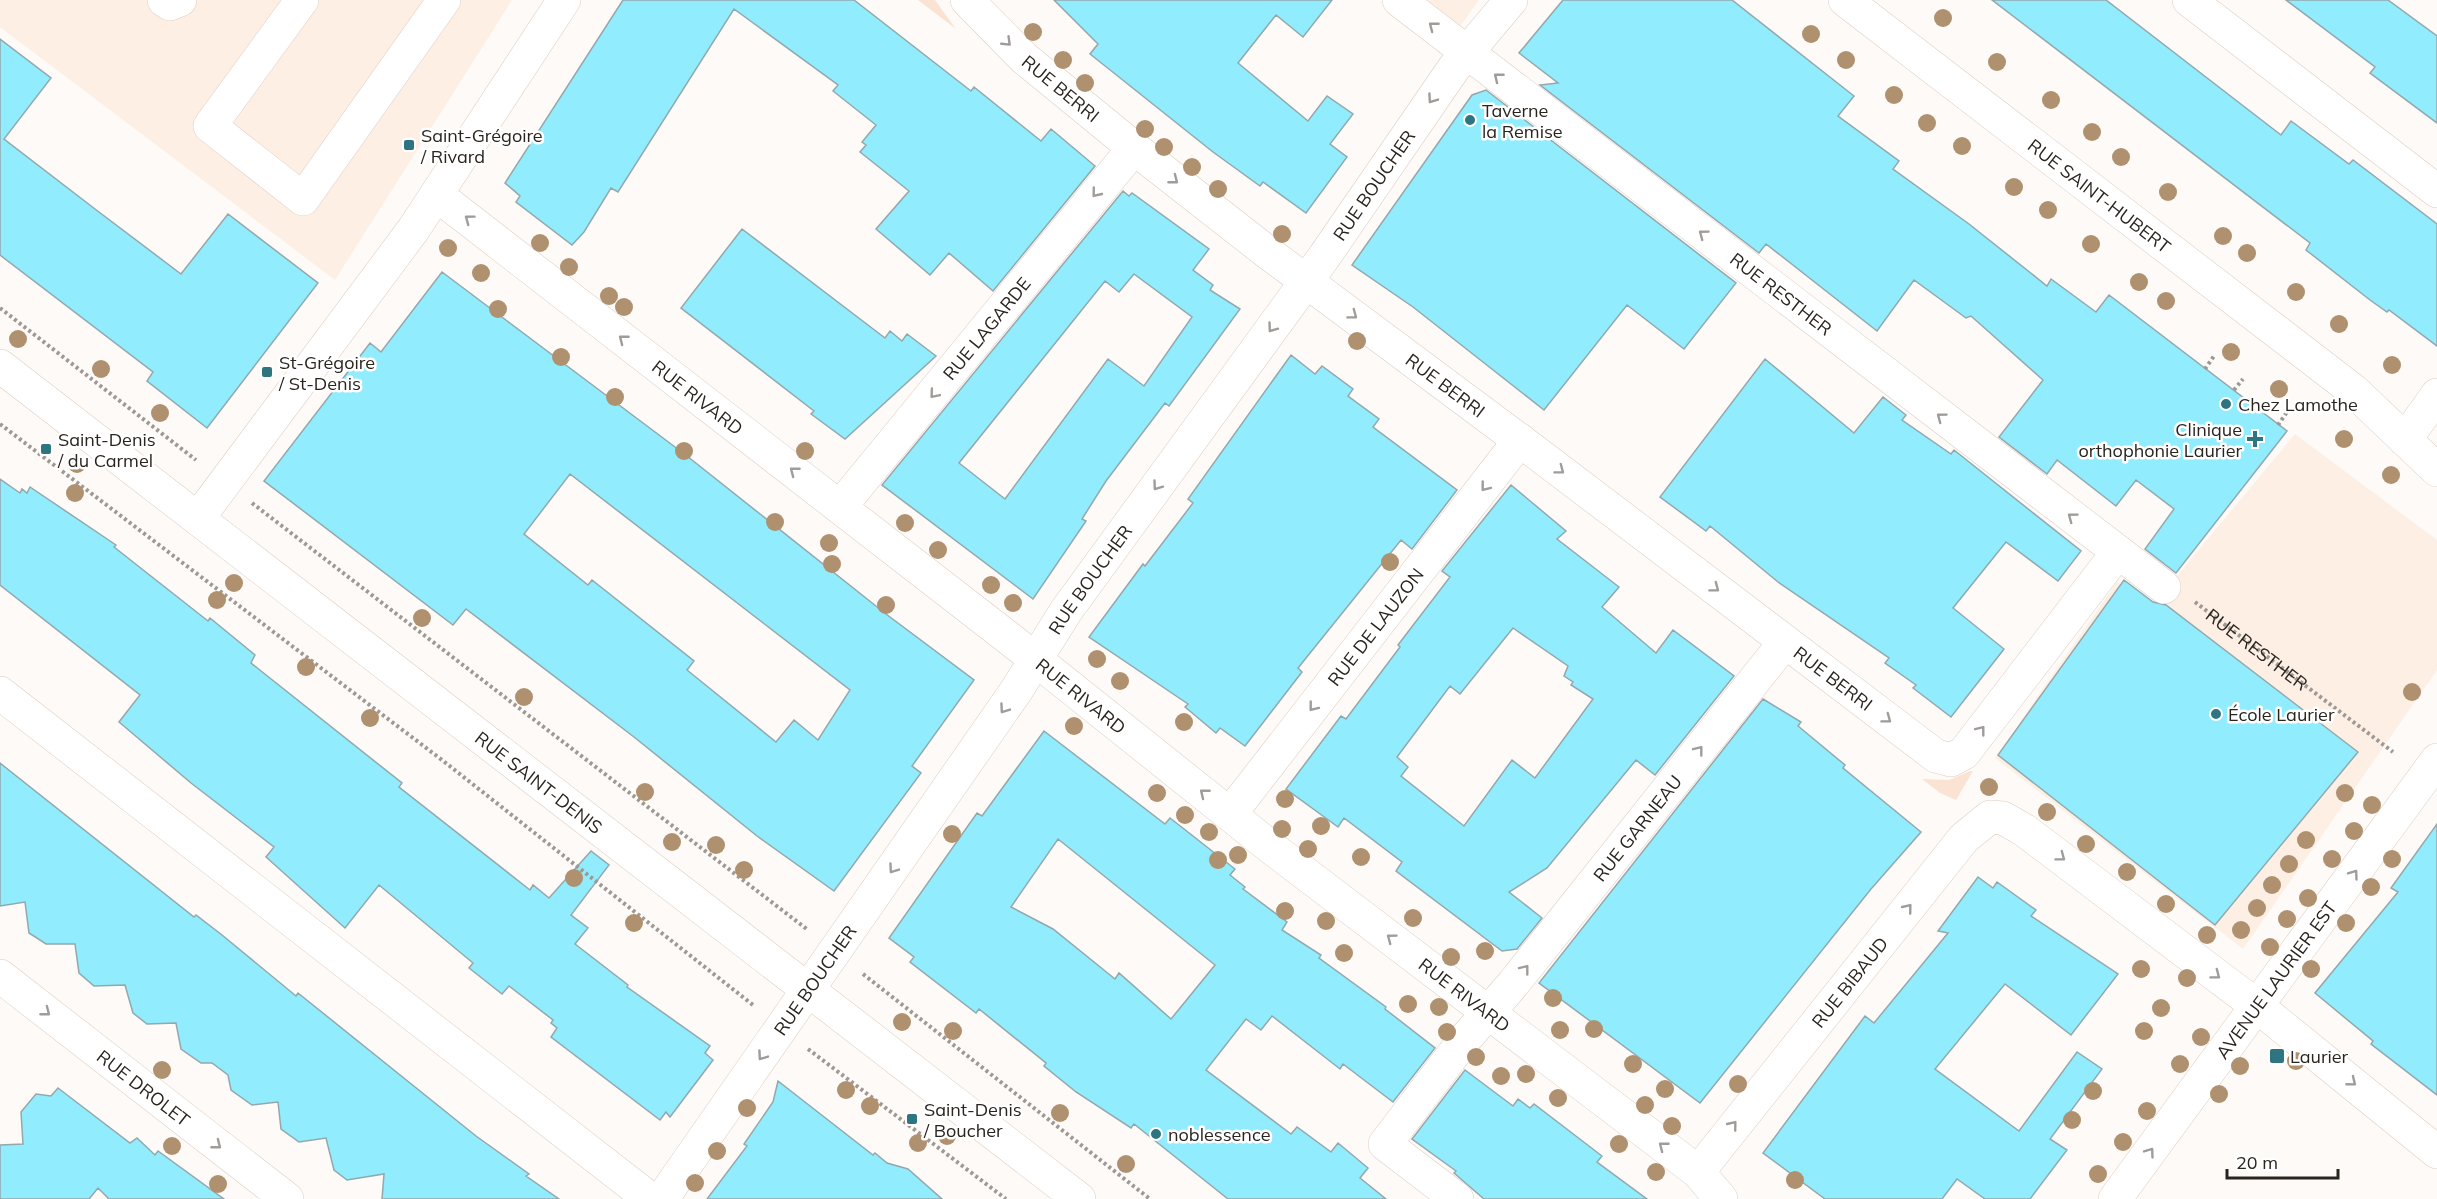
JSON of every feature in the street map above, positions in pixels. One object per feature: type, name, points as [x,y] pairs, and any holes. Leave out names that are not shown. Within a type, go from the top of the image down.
[{"type":"street","points":[[164,0],[170,4],[180,0]]},
{"type":"street","points":[[302,0],[210,126],[303,199],[444,0]]},
{"type":"street","name":"RUE BERRI","points":[[967,0],[1024,58],[1134,148],[1306,281],[1520,440],[1936,756],[1951,760],[1964,753],[2118,552]]},
{"type":"street","name":"RUE RESTHER","points":[[1399,0],[2118,552],[2176,592]]},
{"type":"street","name":"RUE BOUCHER","points":[[662,1199],[1036,660],[1066,611],[1306,281],[1467,52],[1511,0]]},
{"type":"street","name":"RUE SAINT-HUBERT","points":[[1845,0],[2354,391],[2418,436],[2437,470]]},
{"type":"street","points":[[2189,0],[2437,191]]},
{"type":"street","points":[[199,517],[335,338],[437,195],[553,4]]},
{"type":"street","name":"RUE LAGARDE","points":[[840,507],[1134,148]]},
{"type":"street","name":"RUE RIVARD","points":[[437,195],[840,507],[1230,814],[1487,1013],[1698,1172],[1721,1199]]},
{"type":"street","name":"RUE SAINT-DENIS","points":[[0,366],[199,517],[1078,1199]]},
{"type":"street","points":[[2418,436],[2437,395]]},
{"type":"street","name":"RUE DE LAUZON","points":[[1230,814],[1520,440]]},
{"type":"street","name":"RUE GARNEAU","points":[[1457,1199],[1385,1144],[1487,1013],[1513,984],[1785,642]]},
{"type":"street","points":[[0,693],[651,1199]]},
{"type":"street","name":"AVENUE LAURIER EST","points":[[2115,1199],[2257,1006],[2428,794],[2437,760]]},
{"type":"street","name":"RUE BIBAUD","points":[[1698,1172],[1964,838],[1990,817],[2003,818],[2013,823],[2257,1006]]},
{"type":"street","name":"RUE DROLET","points":[[0,976],[287,1199]]},
{"type":"street","points":[[2257,1006],[2437,1152]]},
{"type":"path","points":[[0,308],[203,465]]},
{"type":"path","points":[[2205,369],[2214,356]]},
{"type":"path","points":[[2234,390],[2243,379]]},
{"type":"path","points":[[2278,425],[2287,412]]},
{"type":"path","points":[[0,424],[442,760],[762,1011]]},
{"type":"path","points":[[246,499],[814,935]]},
{"type":"path","name":"RUE RESTHER","points":[[2176,592],[2393,752]]},
{"type":"path","points":[[859,971],[1150,1199]]},
{"type":"path","points":[[804,1046],[1006,1199]]},
{"type":"shaded area","points":[[0,0],[512,0],[335,280],[0,27]]},
{"type":"shaded area","points":[[918,0],[935,0],[956,29]]},
{"type":"shaded area","points":[[1420,0],[1479,0],[1458,29]]},
{"type":"shaded area","name":"École Laurier","points":[[2295,434],[2437,540],[2437,670],[2243,949],[1995,758],[2117,582],[2151,607]]},
{"type":"shaded area","points":[[1973,771],[1956,800],[1940,793],[1922,779],[1949,780]]},
{"type":"building","points":[[623,0],[854,0],[971,91],[974,87],[1041,141],[1051,129],[1095,166],[993,291],[949,253],[930,275],[876,229],[909,191],[860,152],[866,145],[862,142],[876,125],[833,91],[838,85],[734,9],[618,192],[611,188],[584,232],[572,245],[516,202],[520,196],[505,183]]},
{"type":"building","points":[[1054,0],[1332,0],[1303,37],[1276,15],[1238,63],[1308,121],[1327,96],[1353,114],[1330,144],[1347,157],[1306,213],[1263,182],[1260,186],[1213,152],[1090,54],[1098,44]]},
{"type":"building","points":[[1563,0],[1732,0],[1854,96],[1838,116],[1899,161],[1893,169],[1969,224],[2047,286],[2051,279],[2096,312],[2109,295],[2287,431],[2176,573],[2145,549],[2174,509],[2136,480],[2116,506],[2057,460],[2047,474],[1999,437],[2043,380],[1971,316],[1966,318],[1914,280],[1877,331],[1766,244],[1759,253],[1540,85],[1558,83],[1519,53]]},
{"type":"building","points":[[1992,0],[2106,0],[2281,135],[2291,121],[2349,164],[2353,160],[2437,224],[2437,346],[2389,310],[2387,312],[2370,300],[2306,250],[2310,243]]},
{"type":"building","points":[[2286,0],[2388,0],[2437,36],[2437,123],[2370,73],[2375,67]]},
{"type":"building","points":[[0,39],[51,78],[4,139],[95,209],[181,274],[228,214],[318,283],[207,428],[147,381],[153,372],[0,255]]},
{"type":"building","points":[[1486,90],[1736,283],[1684,349],[1627,305],[1544,410],[1413,307],[1352,265],[1472,95]]},
{"type":"building","points":[[1123,191],[1129,196],[1132,193],[1209,249],[1193,270],[1213,285],[1210,290],[1240,309],[1169,406],[1165,403],[1106,481],[1082,519],[1086,521],[1033,599],[882,485]],"holes":[[[1134,274],[1192,317],[1144,386],[1108,359],[1005,499],[959,463],[1105,281],[1119,292]]]},
{"type":"building","points":[[742,229],[885,338],[890,331],[902,341],[907,334],[936,356],[845,439],[811,414],[814,411],[681,308]]},
{"type":"building","points":[[442,272],[687,456],[886,614],[974,680],[912,766],[921,773],[834,891],[757,836],[634,737],[466,609],[453,625],[264,481],[370,343],[381,352]],"holes":[[[570,474],[850,690],[818,740],[794,720],[776,742],[687,670],[694,661],[592,580],[588,585],[524,534]]]},
{"type":"building","points":[[1291,355],[1315,374],[1322,366],[1353,389],[1348,396],[1379,419],[1373,427],[1457,490],[1412,549],[1401,540],[1298,668],[1302,672],[1245,746],[1220,728],[1216,733],[1185,707],[1188,704],[1089,637],[1143,564],[1145,566],[1193,503],[1188,499]]},
{"type":"building","points":[[1765,359],[1854,433],[1883,397],[1906,415],[1902,420],[1951,454],[1954,450],[2081,551],[2058,581],[2006,542],[1953,608],[2004,649],[1951,717],[1913,688],[1916,685],[1885,663],[1889,658],[1778,582],[1710,526],[1706,531],[1660,497]]},
{"type":"building","points":[[0,479],[20,493],[22,489],[27,493],[30,487],[116,545],[114,547],[208,621],[210,618],[255,655],[251,663],[402,783],[399,787],[530,890],[533,885],[549,898],[591,851],[609,865],[571,915],[588,928],[575,944],[628,985],[627,987],[710,1046],[705,1053],[713,1060],[670,1117],[666,1112],[660,1120],[551,1037],[557,1028],[551,1023],[553,1020],[509,986],[502,994],[469,968],[473,963],[379,885],[345,928],[266,857],[274,847],[191,783],[119,722],[140,695],[0,585]]},
{"type":"building","points":[[1511,485],[1566,531],[1557,539],[1619,587],[1602,607],[1656,653],[1673,630],[1734,676],[1655,775],[1636,760],[1547,868],[1509,892],[1542,918],[1517,949],[1502,951],[1396,871],[1402,862],[1344,818],[1338,827],[1286,789],[1341,716],[1346,719],[1400,647],[1398,645],[1450,577],[1442,571]],"holes":[[[1513,628],[1568,666],[1564,676],[1573,682],[1571,685],[1593,699],[1535,778],[1512,760],[1464,826],[1401,776],[1408,767],[1397,757],[1450,686],[1460,694]]]},
{"type":"building","points":[[2124,580],[2153,602],[2166,605],[2358,752],[2215,925],[1998,755]]},
{"type":"building","points":[[1763,699],[1801,722],[1798,726],[1845,765],[1843,768],[1921,832],[1871,889],[1700,1103],[1539,983]]},
{"type":"building","points":[[1044,731],[1165,824],[1170,818],[1235,869],[1230,875],[1245,887],[1243,889],[1287,922],[1282,930],[1321,955],[1319,958],[1386,1007],[1385,1009],[1435,1048],[1393,1102],[1343,1064],[1340,1069],[1272,1016],[1261,1030],[1246,1019],[1206,1070],[1291,1134],[1297,1127],[1331,1152],[1338,1143],[1368,1168],[1360,1178],[1386,1199],[1228,1199],[1134,1124],[1131,1128],[1076,1092],[1044,1066],[1046,1063],[979,1009],[976,1013],[910,962],[914,957],[889,938],[977,813],[982,816]],"holes":[[[1058,839],[1215,965],[1171,1019],[1119,973],[1115,979],[1053,929],[1011,907]]]},
{"type":"building","points":[[0,763],[194,917],[196,915],[222,935],[296,996],[298,993],[476,1136],[529,1174],[526,1176],[559,1199],[382,1199],[384,1174],[347,1180],[334,1170],[326,1138],[299,1142],[281,1129],[278,1102],[252,1105],[231,1090],[228,1075],[212,1063],[201,1063],[181,1049],[176,1023],[147,1024],[133,1013],[125,985],[94,986],[79,973],[75,944],[46,944],[29,933],[25,902],[0,906]]},
{"type":"building","points":[[2437,824],[2437,1095],[2371,1044],[2373,1041],[2315,993],[2398,892],[2391,888]]},
{"type":"building","points":[[1978,877],[1993,888],[1997,882],[2036,910],[2031,916],[2118,974],[2071,1035],[2005,984],[1935,1069],[2019,1131],[2077,1052],[2102,1069],[2050,1139],[2067,1150],[2030,1199],[1985,1199],[1957,1179],[1942,1199],[1825,1199],[1763,1153],[1865,1016],[1874,1023],[1948,933],[1938,931]]},
{"type":"building","points":[[1465,1070],[1513,1106],[1518,1099],[1530,1108],[1534,1104],[1602,1156],[1597,1162],[1647,1199],[1484,1199],[1454,1173],[1456,1171],[1412,1139]]},
{"type":"building","points":[[778,1081],[873,1155],[875,1153],[887,1163],[908,1169],[942,1199],[707,1199],[747,1146],[744,1144],[773,1102]]},
{"type":"building","points":[[58,1088],[130,1143],[137,1138],[155,1155],[158,1151],[224,1199],[109,1199],[98,1188],[89,1199],[0,1199],[0,1145],[23,1144],[21,1112],[36,1094],[51,1096]]},
{"type":"place","name":"Taverne la Remise","points":[[1470,120]]},
{"type":"place","name":"Saint-Grégoire / Rivard","points":[[409,145]]},
{"type":"place","name":"St-Grégoire / St-Denis","points":[[267,372]]},
{"type":"place","name":"Chez Lamothe","points":[[2226,404]]},
{"type":"place","name":"Clinique orthophonie Laurier","points":[[2255,439]]},
{"type":"place","name":"Saint-Denis / du Carmel","points":[[46,449]]},
{"type":"place","name":"École Laurier","points":[[2216,714]]},
{"type":"place","name":"Laurier","points":[[2277,1056]]},
{"type":"place","name":"Saint-Denis / Boucher","points":[[912,1119]]},
{"type":"place","name":"noblessence","points":[[1156,1134]]}]
